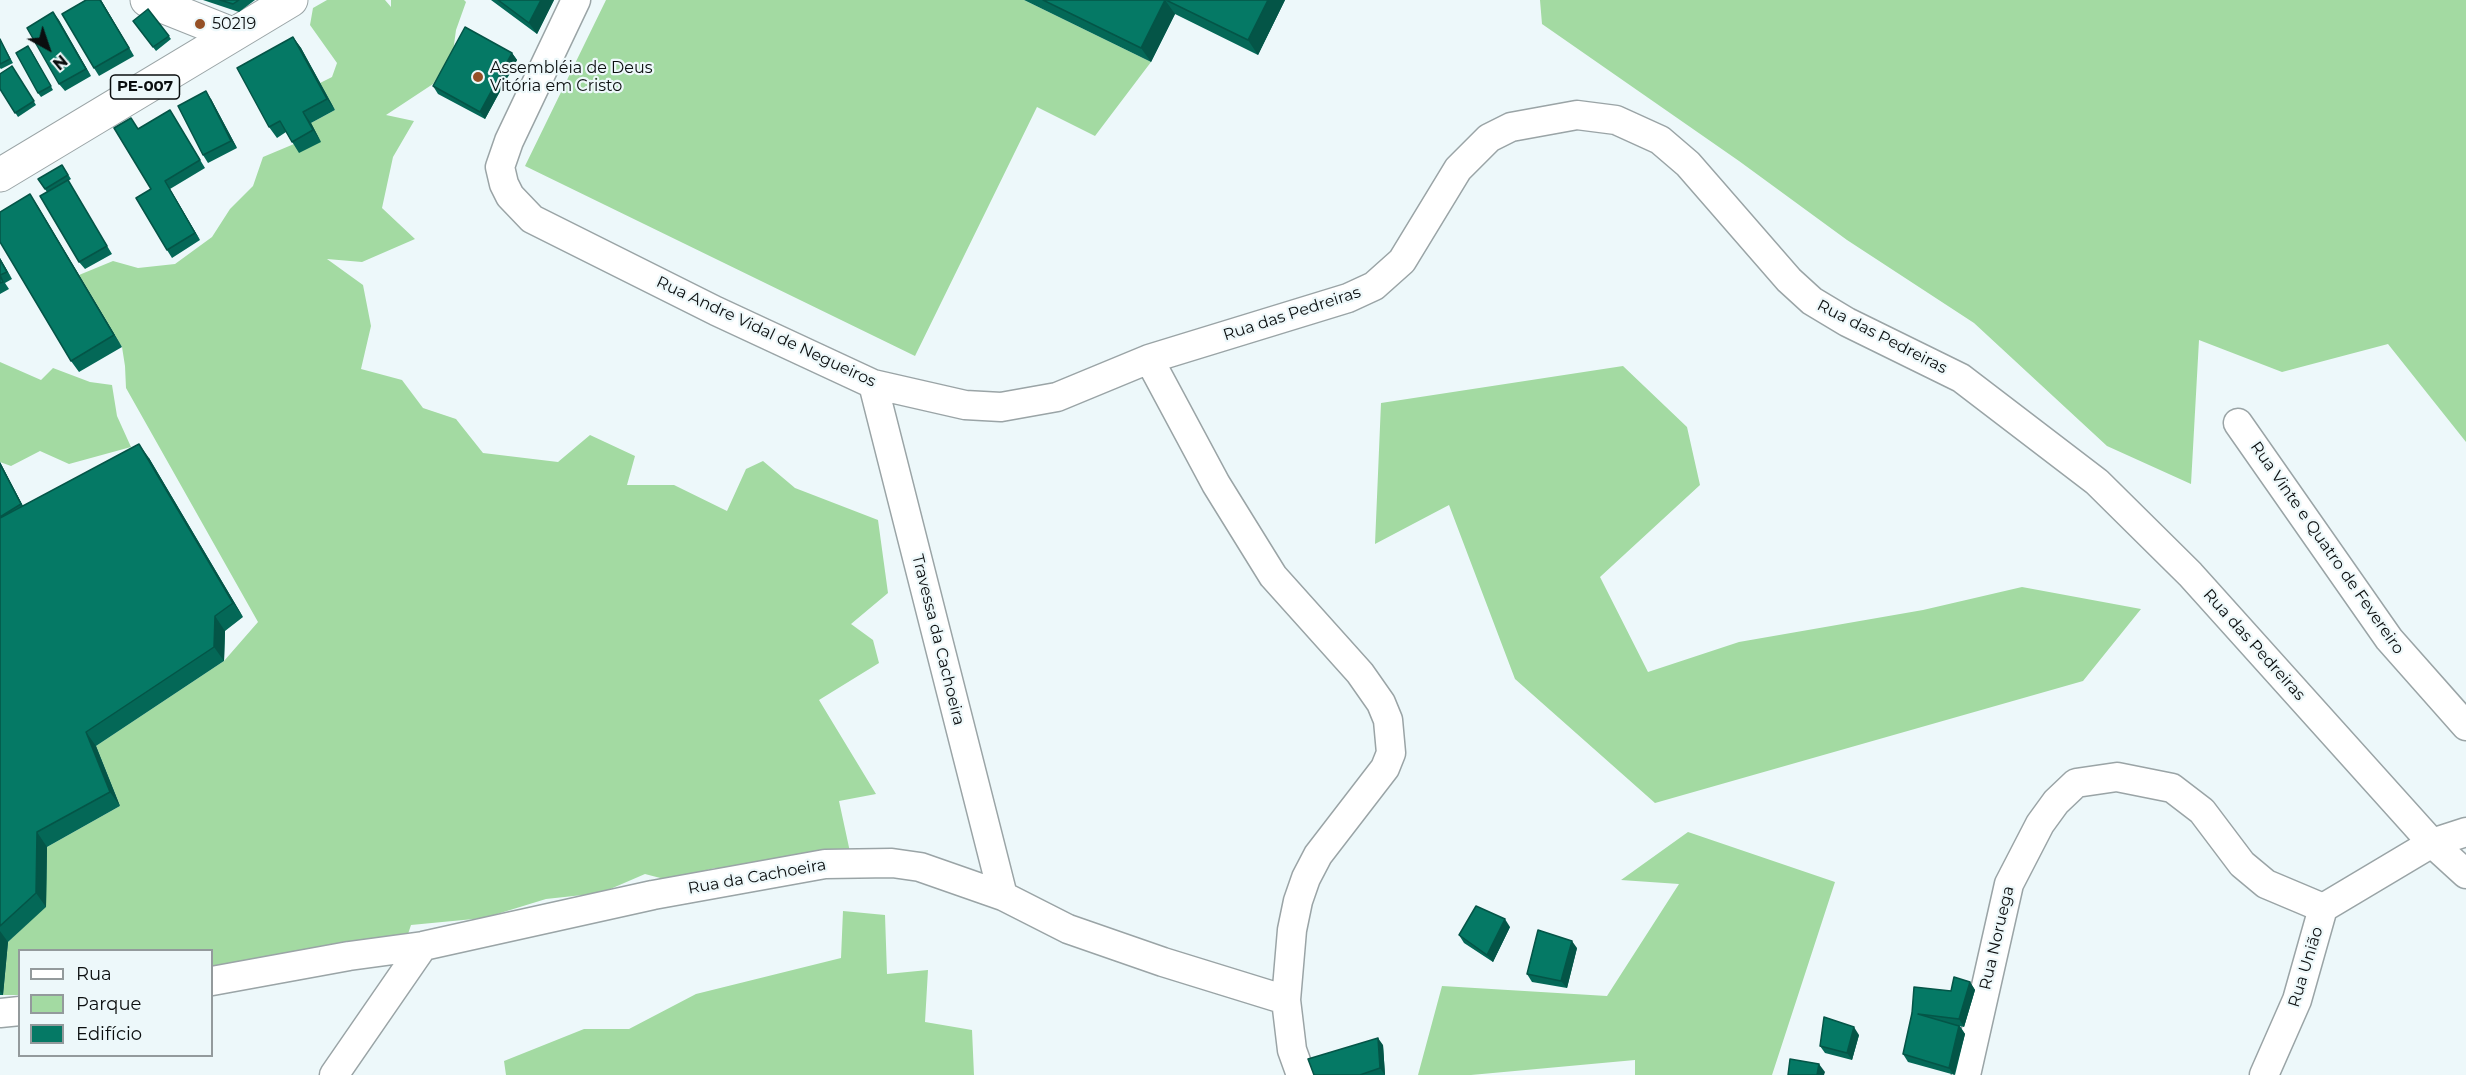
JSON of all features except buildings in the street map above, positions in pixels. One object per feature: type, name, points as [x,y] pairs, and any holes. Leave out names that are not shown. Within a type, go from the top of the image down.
[{"type":"main road","points":[[147,0],[232,34]]},
{"type":"main road","name":"PE-007","points":[[0,175],[291,0]]},
{"type":"street","name":"Rua Andre Vidal de Negueiros","points":[[576,0],[509,141],[501,167],[504,184],[510,196],[532,219],[873,384],[964,405],[1001,407],[1057,397],[1149,359]]},
{"type":"street","name":"Rua das Pedreiras","points":[[1149,359],[1348,298],[1374,286],[1402,261],[1458,169],[1489,138],[1511,127],[1577,115],[1616,120],[1660,140],[1688,165],[1789,280],[1812,301],[1847,322],[1961,378],[2097,482],[2190,574],[2432,843],[2466,874]]},
{"type":"street","points":[[1149,359],[1216,484],[1273,576],[1360,673],[1381,703],[1388,720],[1391,753],[1385,768],[1318,855],[1305,878],[1292,930],[1286,1000],[1293,1050],[1300,1075]]},
{"type":"street","name":"Travessa da Cachoeira","points":[[873,384],[1003,896]]},
{"type":"street","name":"Rua Vinte e Quatro de Fevereiro","points":[[2238,423],[2389,639],[2466,726]]},
{"type":"street","name":"Rua Noruega","points":[[1966,1075],[2009,884],[2040,824],[2056,802],[2076,783],[2117,777],[2172,788],[2202,811],[2242,864],[2266,884],[2323,908]]},
{"type":"street","name":"Rua União","points":[[2264,1075],[2297,1000],[2323,908],[2432,843],[2466,832]]},
{"type":"street","name":"Rua da Cachoeira","points":[[213,981],[349,956],[423,946],[653,895],[825,864],[892,863],[920,867],[1003,896],[1068,929],[1163,962],[1286,1000]]},
{"type":"street","points":[[334,1075],[423,946]]},
{"type":"street","points":[[0,1013],[18,1011]]},
{"type":"green space","points":[[327,0],[385,0],[391,7],[391,0],[464,0],[466,2],[456,30],[453,52],[433,84],[386,115],[414,121],[393,157],[382,208],[415,239],[362,262],[327,259],[363,285],[371,326],[361,369],[402,380],[423,408],[456,419],[483,453],[558,462],[590,435],[635,456],[627,485],[674,485],[727,511],[746,469],[763,461],[795,488],[878,520],[888,593],[851,624],[873,640],[879,663],[819,700],[876,794],[839,801],[850,852],[790,855],[760,876],[715,868],[668,880],[645,874],[601,893],[546,899],[484,918],[411,925],[406,940],[213,967],[213,949],[18,949],[18,995],[3,995],[8,942],[45,907],[47,847],[120,806],[96,746],[224,661],[258,622],[126,388],[122,347],[79,275],[113,261],[138,268],[175,264],[212,237],[230,209],[253,186],[263,157],[294,144],[311,123],[335,110],[320,83],[332,77],[337,63],[310,25],[313,8]]},
{"type":"green space","points":[[606,0],[1024,0],[1151,62],[1095,136],[1037,107],[915,356],[525,166]]},
{"type":"green space","points":[[1540,0],[2466,0],[2466,442],[2388,344],[2282,372],[2199,340],[2191,484],[2107,446],[1974,323],[1847,240],[1739,161],[1542,24]]},
{"type":"green space","points":[[0,362],[41,380],[53,368],[90,382],[112,385],[117,416],[131,447],[69,464],[40,451],[11,466],[0,462]]},
{"type":"green space","points":[[1623,366],[1687,427],[1700,485],[1600,577],[1648,672],[1739,642],[1923,610],[2022,587],[2141,609],[2083,681],[1655,803],[1515,679],[1449,505],[1375,544],[1381,403]]},
{"type":"green space","points":[[1688,832],[1835,882],[1772,1075],[1635,1075],[1635,1060],[1471,1075],[1418,1075],[1442,986],[1607,996],[1679,884],[1621,880]]},
{"type":"green space","points":[[843,911],[885,915],[887,974],[928,970],[925,1022],[972,1030],[974,1075],[506,1075],[504,1061],[584,1029],[629,1029],[696,994],[841,958]]},
{"type":"place","name":"50219","points":[[200,24]]},
{"type":"place","name":"Assembléia de Deus Vitória em Cristo","points":[[478,77]]}]
